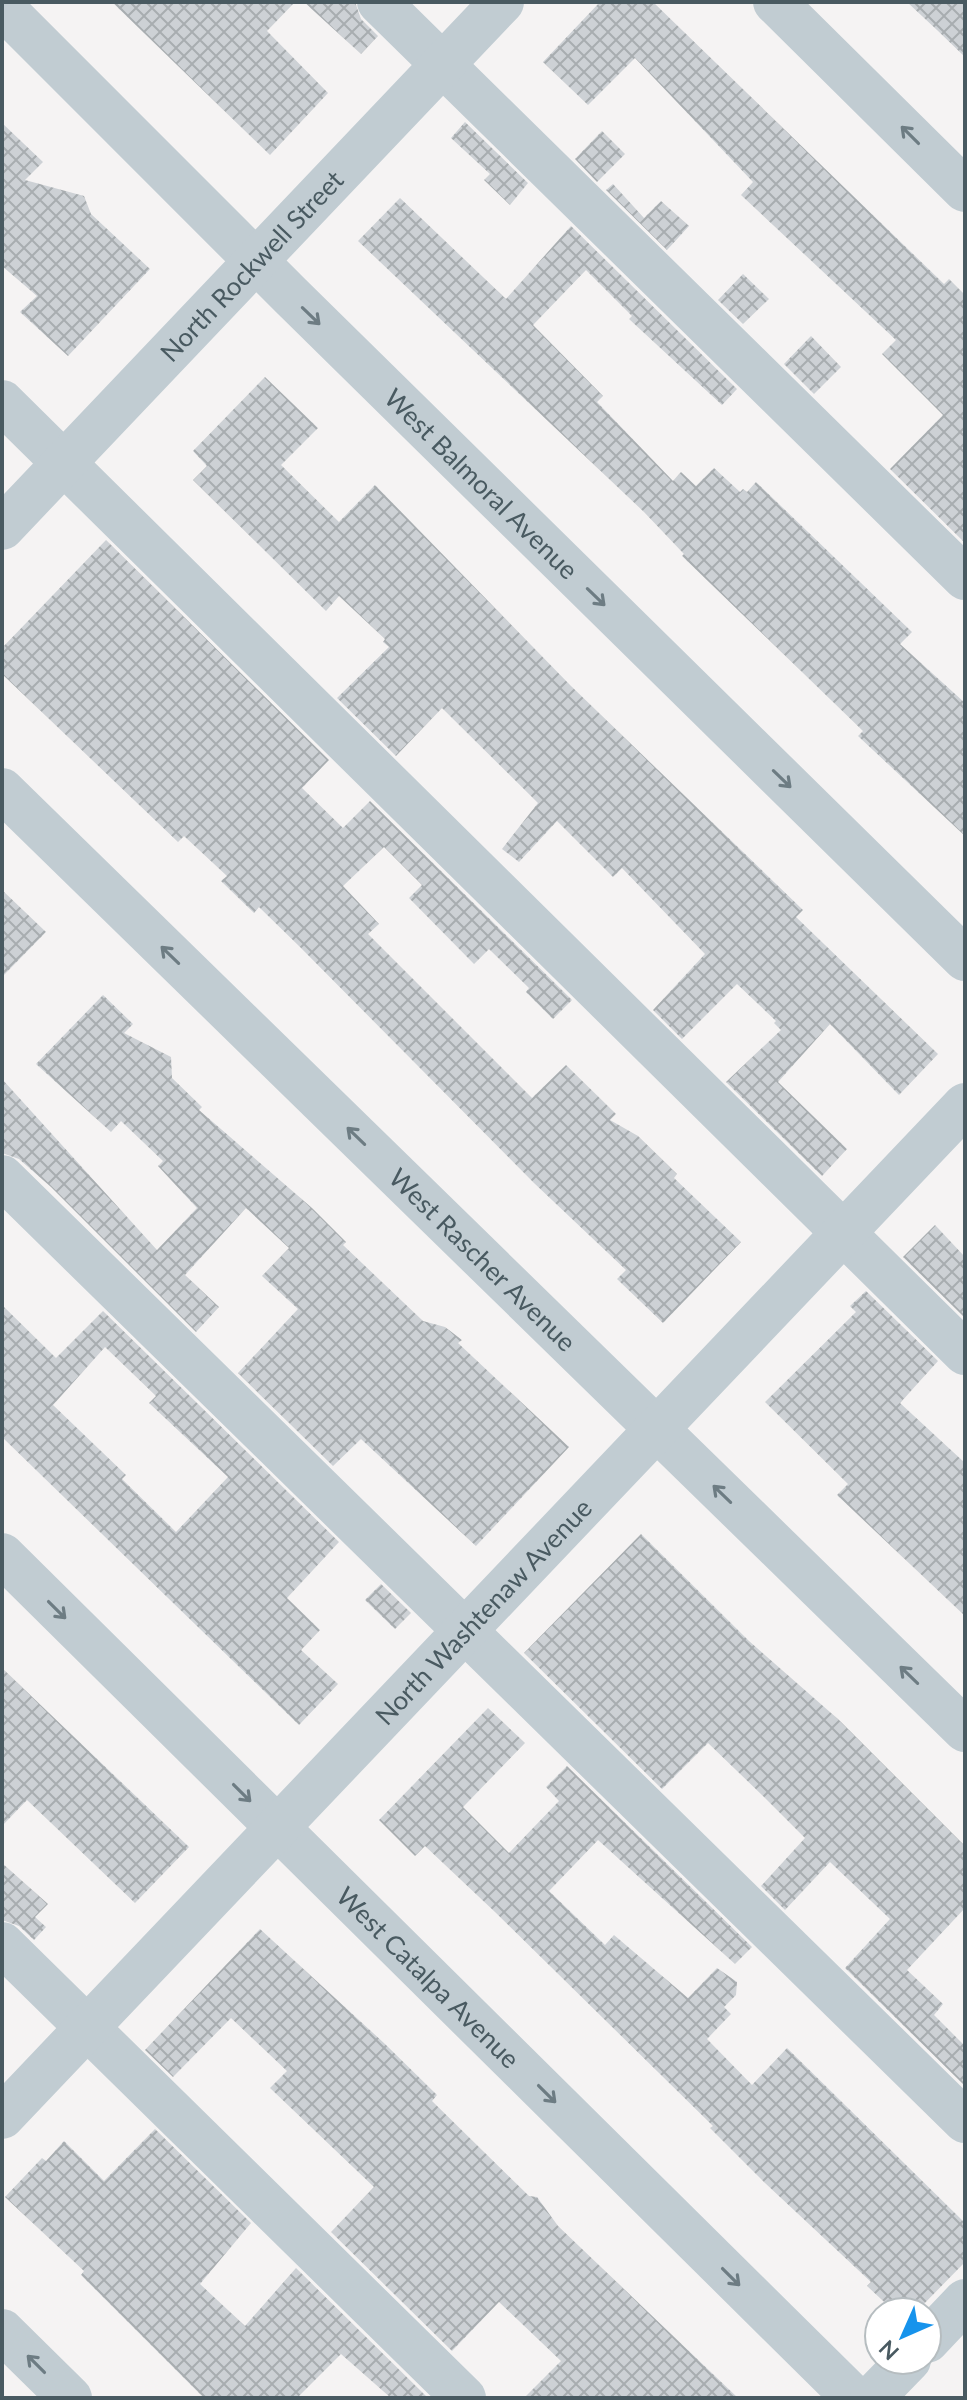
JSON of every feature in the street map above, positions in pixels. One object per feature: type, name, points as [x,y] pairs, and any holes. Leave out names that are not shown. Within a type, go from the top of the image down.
[{"type":"street","points":[[379,2],[965,578]]},
{"type":"street","name":"North Rockwell Street","points":[[2,528],[502,2]]},
{"type":"street","points":[[775,2],[965,190]]},
{"type":"street","name":"West Balmoral Avenue","points":[[2,7],[965,959]]},
{"type":"street","points":[[2,402],[965,1353]]},
{"type":"street","name":"West Rascher Avenue","points":[[2,790],[965,1730]]},
{"type":"street","name":"North Washtenaw Avenue","points":[[2,2117],[965,1105]]},
{"type":"street","points":[[2,1177],[965,2121]]},
{"type":"street","name":"West Catalpa Avenue","points":[[2,1555],[854,2398]]},
{"type":"street","points":[[2,1944],[464,2398]]},
{"type":"street","points":[[943,2324],[965,2301]]},
{"type":"street","points":[[2,2331],[70,2398]]},
{"type":"street","points":[[872,2398],[893,2376]]},
{"type":"building","points":[[112,2],[295,2],[267,31],[328,93],[270,155]]},
{"type":"building","points":[[304,2],[355,2],[361,19],[378,36],[361,54]]},
{"type":"building","points":[[600,2],[653,2],[944,284],[949,279],[965,295],[965,543],[890,469],[943,415],[882,354],[896,340],[741,195],[753,182],[635,58],[588,105],[543,62]]},
{"type":"building","points":[[907,2],[965,2],[965,57],[937,30]]},
{"type":"building","points":[[465,122],[528,183],[510,205],[484,180],[490,174],[451,138]]},
{"type":"building","points":[[2,123],[43,162],[25,180],[84,196],[91,214],[150,269],[68,356],[20,312],[37,296],[2,266]]},
{"type":"building","points":[[602,131],[625,154],[597,182],[575,159]]},
{"type":"building","points":[[613,184],[644,218],[661,201],[689,226],[667,250],[606,190]]},
{"type":"building","points":[[400,198],[506,299],[571,226],[737,389],[722,405],[629,319],[632,316],[586,270],[533,325],[603,396],[597,402],[673,481],[681,472],[696,486],[714,468],[740,492],[743,489],[747,492],[756,482],[912,632],[900,644],[965,703],[965,836],[858,736],[863,731],[682,556],[684,554],[644,512],[358,241]]},
{"type":"building","points":[[743,274],[769,299],[743,324],[718,300]]},
{"type":"building","points":[[811,336],[841,367],[814,394],[784,364]]},
{"type":"building","points":[[265,377],[318,428],[281,465],[339,522],[375,485],[571,686],[803,910],[796,917],[938,1054],[899,1095],[830,1024],[778,1082],[847,1149],[822,1176],[726,1082],[781,1030],[774,1023],[776,1021],[737,984],[682,1039],[653,1010],[705,954],[622,868],[613,877],[557,821],[519,862],[502,849],[538,803],[442,708],[396,756],[337,698],[389,647],[383,642],[385,639],[339,596],[326,611],[193,480],[207,466],[193,451]]},
{"type":"building","points":[[106,540],[329,760],[302,788],[343,828],[370,801],[572,1000],[553,1019],[526,992],[529,988],[489,949],[474,964],[409,898],[422,885],[384,847],[343,886],[379,924],[368,934],[532,1098],[566,1065],[616,1114],[610,1120],[638,1136],[677,1174],[674,1178],[741,1242],[663,1323],[617,1279],[626,1270],[534,1183],[300,947],[259,907],[254,913],[221,881],[227,876],[184,836],[178,842],[2,674],[2,648]]},
{"type":"building","points":[[2,890],[46,932],[2,977]]},
{"type":"building","points":[[103,995],[133,1024],[124,1033],[171,1057],[172,1078],[202,1107],[199,1110],[312,1208],[346,1242],[343,1245],[423,1321],[445,1327],[462,1340],[458,1343],[569,1447],[476,1546],[361,1439],[333,1466],[238,1373],[298,1309],[262,1276],[289,1248],[246,1208],[185,1275],[219,1307],[196,1332],[51,1187],[19,1159],[2,1153],[2,1079],[157,1250],[197,1208],[158,1166],[163,1161],[121,1121],[111,1132],[36,1064]]},
{"type":"building","points":[[935,1225],[965,1257],[965,1318],[903,1257]]},
{"type":"building","points":[[866,1291],[938,1361],[900,1403],[965,1463],[965,1616],[837,1495],[848,1484],[765,1402],[856,1312],[850,1306]]},
{"type":"building","points":[[2,1305],[56,1358],[103,1311],[339,1542],[287,1598],[320,1630],[301,1650],[338,1684],[299,1725],[2,1437]],"holes":[[[105,1347],[156,1396],[149,1403],[228,1477],[176,1532],[122,1479],[126,1475],[53,1405]]]},
{"type":"building","points":[[641,1534],[749,1641],[839,1720],[965,1846],[965,1908],[907,1970],[943,2004],[934,2015],[965,2046],[965,2086],[845,1968],[890,1919],[830,1862],[785,1910],[761,1886],[805,1838],[763,1796],[708,1743],[662,1789],[524,1653]]},
{"type":"building","points":[[381,1584],[411,1613],[395,1629],[365,1600]]},
{"type":"building","points":[[2,1668],[189,1847],[135,1903],[27,1800],[2,1826]]},
{"type":"building","points":[[488,1708],[525,1743],[463,1807],[509,1853],[559,1801],[546,1787],[567,1766],[752,1947],[735,1964],[598,1840],[549,1891],[605,1945],[614,1935],[688,1998],[717,1968],[737,1982],[736,1995],[724,2007],[731,2014],[707,2039],[752,2085],[787,2048],[965,2223],[965,2262],[932,2296],[878,2296],[867,2286],[871,2282],[765,2183],[710,2128],[713,2126],[495,1912],[425,1846],[415,1856],[379,1820]]},
{"type":"building","points":[[2,1863],[48,1904],[35,1917],[46,1927],[34,1940],[19,1926],[2,1920]]},
{"type":"building","points":[[260,1929],[437,2095],[432,2101],[529,2196],[537,2197],[558,2226],[738,2398],[524,2398],[561,2361],[499,2302],[452,2351],[331,2232],[374,2187],[270,2088],[287,2071],[231,2018],[173,2077],[145,2050]]},
{"type":"building","points":[[155,2129],[251,2223],[200,2284],[245,2326],[296,2268],[428,2398],[391,2398],[341,2354],[297,2398],[204,2398],[81,2275],[84,2271],[5,2197],[42,2158],[46,2161],[64,2141],[104,2181]]}]
